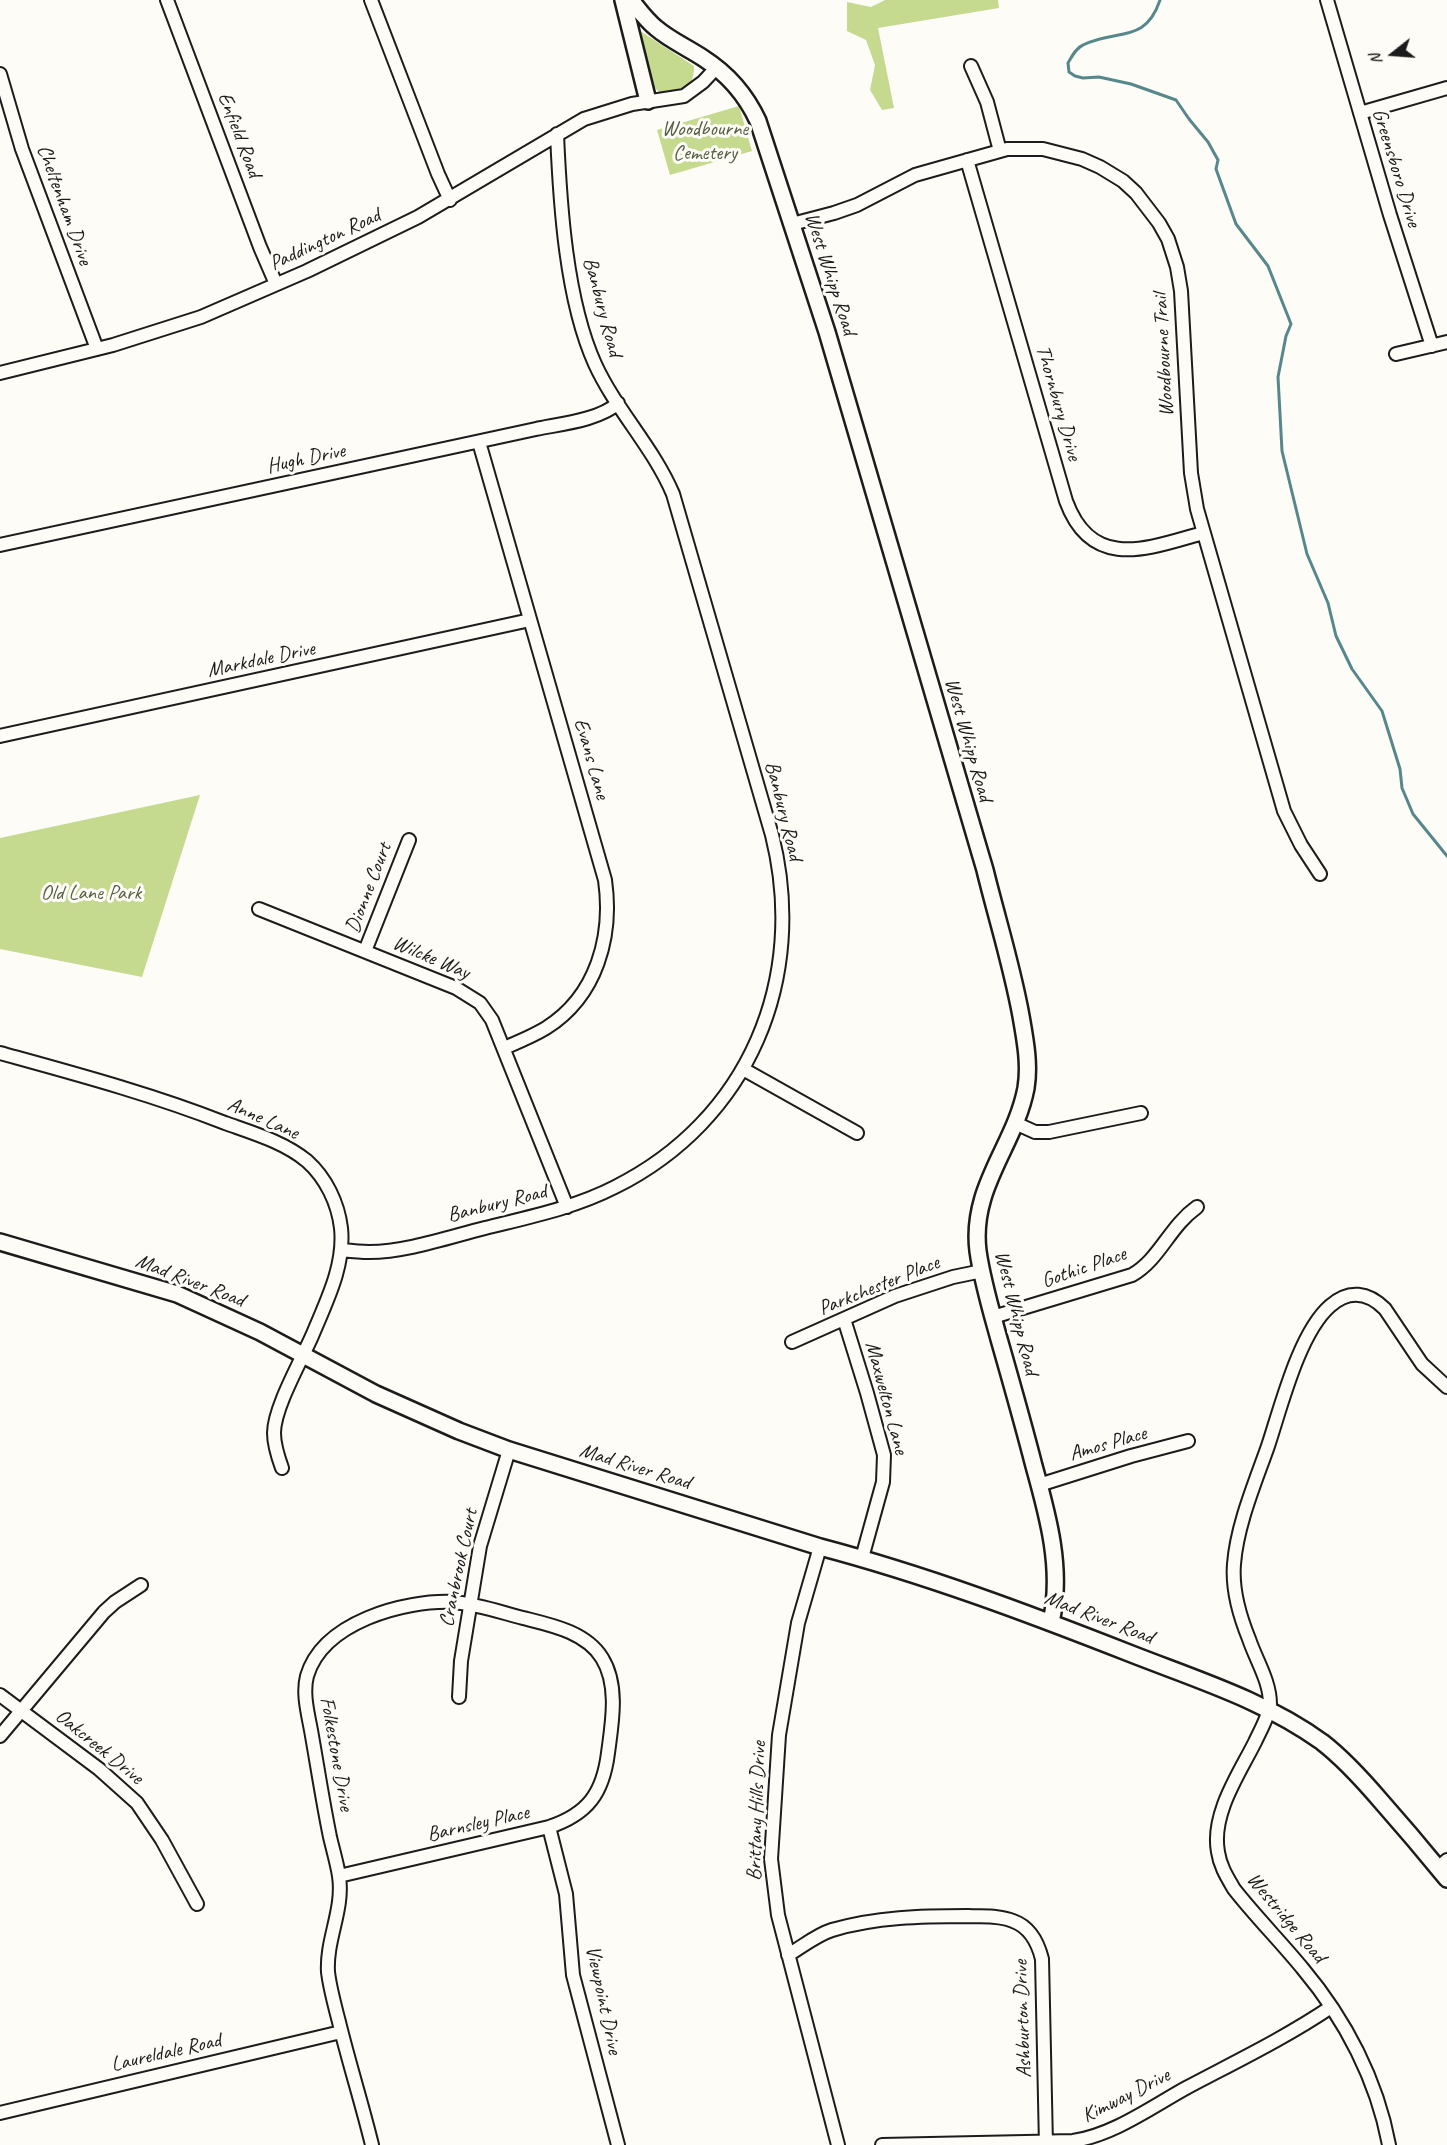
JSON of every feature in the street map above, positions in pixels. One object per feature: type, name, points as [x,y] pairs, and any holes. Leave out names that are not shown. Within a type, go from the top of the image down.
[{"type":"street","name":"Enfield Road","points":[[167,0],[276,284]]},
{"type":"street","points":[[371,0],[450,200]]},
{"type":"street","points":[[623,0],[648,101],[684,96],[717,68]]},
{"type":"street","name":"West Whipp Road","points":[[631,0],[657,29],[717,68],[744,94],[758,121],[827,332],[985,870],[1006,951],[1025,1041],[1028,1069],[1023,1103],[981,1198],[977,1232],[982,1271],[993,1317],[1048,1525],[1055,1574],[1055,1596],[1050,1622]]},
{"type":"street","name":"Greensboro Drive","points":[[1327,0],[1432,346]]},
{"type":"street","points":[[971,66],[987,102],[1000,151]]},
{"type":"street","name":"Cheltenham Drive","points":[[0,74],[22,149],[97,349]]},
{"type":"street","points":[[1360,114],[1447,88]]},
{"type":"street","name":"Paddington Road","points":[[0,373],[135,339],[201,317],[373,240],[450,200],[584,119],[648,101]]},
{"type":"street","name":"Banbury Road","points":[[342,1250],[368,1252],[405,1247],[567,1207],[614,1188],[660,1161],[705,1120],[743,1069],[768,1011],[780,963],[783,921],[778,861],[673,494],[656,459],[604,382],[592,356],[575,298],[562,215],[557,134]]},
{"type":"street","name":"Woodbourne Trail","points":[[792,224],[834,213],[876,196],[915,175],[1000,151],[1043,149],[1091,163],[1123,181],[1148,207],[1159,223],[1174,256],[1181,291],[1191,473],[1203,533],[1284,811],[1301,845],[1320,874]]},
{"type":"street","name":"Thornbury Drive","points":[[967,160],[1066,501],[1076,523],[1098,543],[1116,550],[1147,548],[1203,533]]},
{"type":"street","points":[[1396,354],[1447,342]]},
{"type":"street","name":"Hugh Drive","points":[[0,545],[599,415],[618,402]]},
{"type":"street","name":"Evans Lane","points":[[478,442],[605,880],[608,901],[604,946],[591,978],[570,1008],[547,1027],[504,1048]]},
{"type":"street","name":"Markdale Drive","points":[[0,736],[530,620]]},
{"type":"street","name":"Dionne Court","points":[[365,951],[409,840]]},
{"type":"street","name":"Wilcke Way","points":[[259,909],[456,988],[470,996],[488,1013],[567,1207]]},
{"type":"street","name":"Anne Lane","points":[[0,1053],[178,1105],[272,1140],[294,1152],[316,1171],[330,1191],[338,1214],[342,1250],[337,1274],[274,1425],[275,1447],[282,1468]]},
{"type":"street","points":[[743,1069],[857,1132]]},
{"type":"street","points":[[1015,1123],[1035,1132],[1049,1132],[1141,1113]]},
{"type":"street","name":"Gothic Place","points":[[993,1317],[1132,1275],[1149,1263],[1177,1224],[1197,1207]]},
{"type":"street","name":"Mad River Road","points":[[0,1242],[177,1294],[218,1311],[376,1394],[459,1431],[509,1450],[1002,1603],[1212,1685],[1269,1710],[1299,1727],[1339,1756],[1444,1869]]},
{"type":"street","name":"Parkchester Place","points":[[792,1342],[895,1296],[953,1277],[982,1271]]},
{"type":"street","points":[[1269,1710],[1267,1686],[1246,1630],[1235,1588],[1236,1546],[1289,1382],[1312,1330],[1322,1314],[1337,1300],[1356,1294],[1370,1296],[1385,1309],[1422,1364],[1447,1387]]},
{"type":"street","name":"Maxwelton Lane","points":[[844,1319],[884,1455],[883,1482],[862,1558]]},
{"type":"street","name":"Amos Place","points":[[1039,1485],[1188,1441]]},
{"type":"street","name":"Cranbrook Court","points":[[459,1697],[461,1661],[480,1546],[509,1450]]},
{"type":"street","name":"Brittany Hills Drive","points":[[820,1547],[798,1623],[779,1734],[771,1859],[775,1900],[838,2145]]},
{"type":"street","points":[[0,1736],[104,1612],[115,1602],[141,1586]]},
{"type":"street","name":"Folkestone Drive","points":[[372,2145],[341,2032],[328,1971],[339,1913],[339,1876],[306,1701],[307,1676],[313,1663],[338,1636],[370,1617],[407,1605],[429,1602],[470,1605],[533,1620],[579,1636],[595,1648],[609,1672],[613,1703],[604,1777]]},
{"type":"street","name":"Oakcreek Drive","points":[[0,1695],[99,1769],[137,1803],[162,1840],[197,1904]]},
{"type":"street","name":"Westridge Road","points":[[1269,1710],[1221,1814],[1218,1852],[1234,1889],[1304,1970],[1342,2023],[1364,2066],[1386,2128],[1389,2145]]},
{"type":"street","name":"Barnsley Place","points":[[339,1876],[549,1827],[572,1818],[587,1806],[596,1795],[604,1777]]},
{"type":"street","name":"Viewpoint Drive","points":[[549,1827],[566,1894],[573,1975],[618,2145]]},
{"type":"street","name":"Ashburton Drive","points":[[788,1955],[832,1930],[903,1916],[1002,1918],[1020,1924],[1034,1938],[1042,1959],[1046,2143]]},
{"type":"street","name":"Kimway Drive","points":[[882,2145],[1046,2143],[1073,2141],[1097,2135],[1304,2025],[1331,2007]]},
{"type":"street","name":"Laureldale Road","points":[[0,2113],[341,2032]]},
{"type":"green space","points":[[885,0],[998,0],[999,8],[878,28],[894,108],[882,110],[870,90],[875,65],[866,40],[847,31],[847,2],[871,7]]},
{"type":"green space","points":[[637,29],[694,66],[689,85],[680,90],[661,94],[647,80]]},
{"type":"green space","name":"Woodbourne Cemetery","points":[[739,106],[752,151],[670,175],[657,130]]},
{"type":"green space","name":"Old Lane Park","points":[[200,795],[142,977],[0,949],[0,838]]},
{"type":"waterway","points":[[1160,0],[1154,14],[1138,30],[1095,40],[1078,48],[1068,63],[1069,72],[1083,78],[1099,77],[1131,84],[1176,100],[1208,142],[1218,160],[1216,169],[1236,224],[1268,266],[1291,324],[1286,336],[1278,377],[1282,451],[1307,554],[1328,603],[1336,636],[1352,669],[1382,711],[1400,769],[1402,788],[1413,814],[1447,856]]}]
